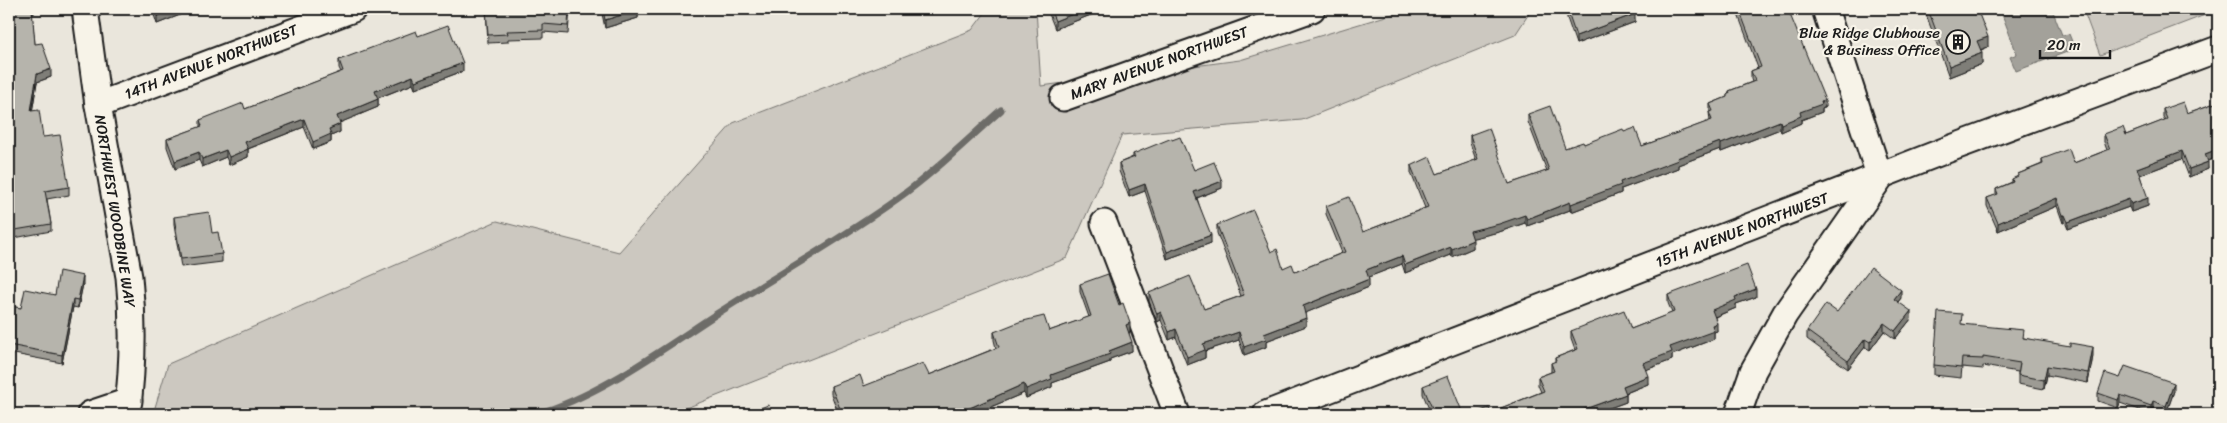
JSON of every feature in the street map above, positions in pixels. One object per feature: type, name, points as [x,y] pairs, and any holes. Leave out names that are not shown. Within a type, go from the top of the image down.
[{"type":"street","name":"NORTHWEST WOODBINE WAY","points":[[85,9],[98,105],[131,293],[134,325],[128,408]]},
{"type":"street","name":"14TH AVENUE NORTHWEST","points":[[98,105],[353,9]]},
{"type":"street","name":"MARY AVENUE NORTHWEST","points":[[1063,98],[1312,9]]},
{"type":"street","points":[[1738,414],[1753,371],[1785,314],[1880,178],[1826,12]]},
{"type":"street","name":"15TH AVENUE NORTHWEST","points":[[1266,414],[1880,178],[1949,149],[2218,49]]},
{"type":"street","points":[[1104,222],[1177,414]]},
{"type":"street","points":[[90,414],[128,408]]},
{"type":"shaded area","points":[[988,9],[1036,9],[1041,86],[1240,60],[1409,9],[1532,9],[1515,35],[1302,120],[1122,135],[1067,258],[671,414],[153,414],[168,364],[497,221],[619,252],[733,123],[972,30]]},
{"type":"shaded area","points":[[2000,9],[2052,9],[2062,35],[2069,34],[2075,49],[2016,71],[2010,57],[2017,54]]},
{"type":"shaded area","points":[[2083,9],[2218,9],[2218,10],[2100,55]]},
{"type":"building","points":[[9,9],[32,9],[35,44],[42,43],[51,69],[37,74],[31,111],[39,110],[43,137],[60,135],[69,187],[45,191],[51,224],[9,231]]},
{"type":"building","points":[[155,9],[176,9],[157,16]]},
{"type":"building","points":[[486,9],[569,9],[568,26],[543,24],[543,30],[507,31],[508,34],[488,35]]},
{"type":"building","points":[[603,9],[638,9],[638,10],[605,20]]},
{"type":"building","points":[[1050,9],[1085,9],[1055,21]]},
{"type":"building","points":[[1633,9],[1635,14],[1576,36],[1567,10]]},
{"type":"building","points":[[1739,9],[1780,9],[1782,15],[1789,12],[1825,100],[1821,101],[1822,104],[1800,112],[1801,116],[1781,124],[1780,121],[1721,144],[1720,142],[1677,158],[1678,160],[1620,182],[1621,185],[1571,204],[1570,202],[1527,219],[1525,215],[1470,231],[1473,240],[1452,249],[1451,247],[1405,265],[1402,256],[1366,270],[1369,279],[1303,306],[1306,318],[1264,334],[1266,339],[1244,347],[1239,332],[1203,344],[1205,350],[1187,357],[1176,329],[1169,332],[1161,312],[1157,314],[1149,293],[1190,276],[1204,309],[1244,295],[1217,225],[1253,210],[1271,252],[1277,249],[1283,268],[1292,264],[1295,272],[1345,252],[1326,206],[1349,197],[1363,232],[1428,207],[1411,166],[1430,157],[1437,174],[1478,159],[1470,135],[1489,128],[1509,184],[1549,170],[1528,114],[1550,106],[1565,148],[1583,142],[1584,144],[1623,129],[1624,132],[1635,128],[1642,146],[1712,120],[1709,112],[1713,111],[1710,104],[1727,97],[1730,93],[1729,91],[1755,81],[1751,71],[1761,67]]},
{"type":"building","name":"Blue Ridge Clubhouse & Business Office","points":[[1928,9],[1977,9],[1988,37],[1977,41],[1982,53],[1949,66]]},
{"type":"building","points":[[448,25],[463,63],[415,81],[413,76],[375,91],[378,99],[337,116],[340,124],[329,129],[331,134],[313,142],[304,119],[245,142],[248,149],[229,157],[226,150],[202,159],[199,152],[175,161],[167,139],[202,126],[200,120],[243,103],[245,109],[343,71],[339,60],[416,31],[418,36]]},
{"type":"building","points":[[2183,102],[2187,113],[2218,102],[2218,149],[2205,154],[2208,162],[2189,169],[2182,151],[2137,168],[2148,198],[2131,204],[2129,199],[2068,222],[2065,215],[2063,215],[2057,198],[1998,223],[1987,198],[1998,194],[1996,189],[2013,182],[2012,179],[2018,176],[2018,174],[2043,164],[2042,159],[2069,149],[2074,163],[2110,149],[2104,134],[2123,127],[2126,135],[2167,119],[2163,109]]},
{"type":"building","points":[[1180,137],[1194,170],[1214,162],[1222,181],[1194,192],[1211,235],[1167,252],[1145,184],[1129,190],[1119,163],[1135,157],[1133,154],[1172,138],[1172,140]]},
{"type":"building","points":[[209,212],[212,233],[218,232],[222,254],[181,259],[174,217]]},
{"type":"building","points":[[1747,265],[1756,289],[1735,297],[1736,300],[1712,310],[1717,323],[1712,325],[1714,331],[1670,347],[1672,352],[1643,363],[1648,376],[1623,386],[1626,394],[1571,414],[1472,414],[1489,408],[1491,412],[1544,391],[1538,377],[1554,371],[1551,363],[1556,361],[1555,358],[1578,349],[1571,331],[1624,310],[1631,329],[1674,312],[1668,295]]},
{"type":"building","points":[[1871,267],[1901,290],[1894,299],[1911,311],[1895,331],[1884,323],[1870,342],[1865,339],[1848,361],[1807,331],[1826,304],[1837,312]]},
{"type":"building","points":[[59,271],[83,276],[78,300],[73,299],[62,355],[9,345],[9,306],[21,308],[25,289],[55,295]]},
{"type":"building","points":[[1108,274],[1119,305],[1123,303],[1130,323],[1126,325],[1132,342],[1109,351],[1110,354],[1051,375],[1052,379],[1026,389],[1024,384],[956,414],[956,412],[950,414],[833,414],[841,411],[831,386],[860,375],[864,386],[923,363],[929,375],[999,347],[994,332],[1019,322],[1044,316],[1049,331],[1091,316],[1080,284]]},
{"type":"building","points":[[1938,312],[1962,314],[1961,324],[2024,330],[2023,338],[2070,346],[2070,343],[2093,347],[2088,373],[2047,366],[2044,380],[2018,375],[2020,363],[1983,357],[1983,359],[1962,358],[1961,368],[1934,365]]},
{"type":"building","points":[[2125,366],[2174,383],[2166,406],[2153,401],[2151,406],[2120,395],[2118,400],[2098,393],[2105,373],[2120,378]]},
{"type":"building","points":[[1448,376],[1463,414],[1416,414],[1432,408],[1423,386]]},
{"type":"building","points":[[768,405],[772,414],[746,414]]},
{"type":"waterway","points":[[536,414],[583,396],[607,384],[853,229],[924,179],[1001,110]]},
{"type":"place","name":"Blue Ridge Clubhouse & Business Office","points":[[1958,42]]}]
